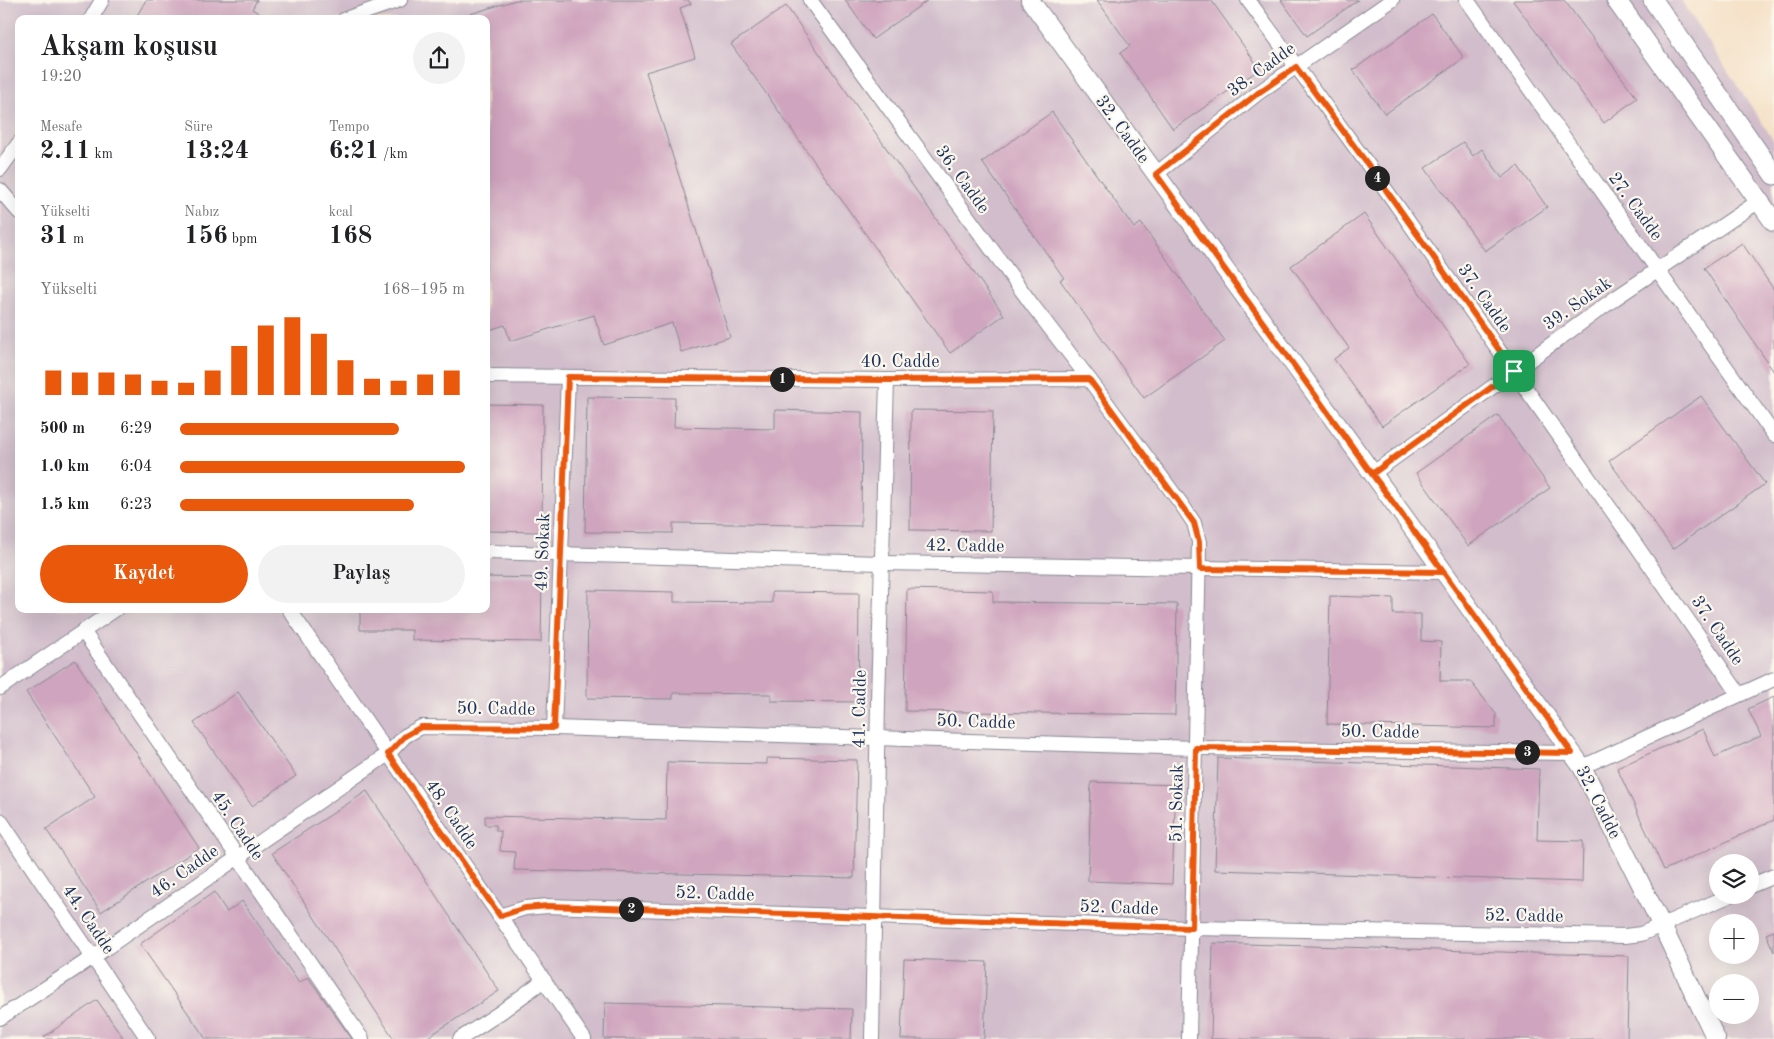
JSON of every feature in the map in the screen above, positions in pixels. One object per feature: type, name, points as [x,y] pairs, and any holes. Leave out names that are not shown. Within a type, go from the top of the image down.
[{"type":"main road","points":[[1616,0],[1774,222]]},
{"type":"main road","points":[[1653,0],[1774,175]]},
{"type":"street","points":[[93,15],[102,0]]},
{"type":"street","points":[[357,15],[400,0]]},
{"type":"street","name":"36. Cadde","points":[[810,0],[1033,306],[1089,379]]},
{"type":"street","name":"32. Cadde","points":[[1030,0],[1444,572],[1577,760],[1662,926],[1716,1039]]},
{"type":"street","name":"37. Cadde","points":[[1248,0],[1374,173],[1739,694]]},
{"type":"street","name":"38. Cadde","points":[[1156,174],[1258,93],[1392,0]]},
{"type":"street","name":"27. Cadde","points":[[1466,0],[1774,435]]},
{"type":"street","points":[[0,170],[15,149]]},
{"type":"street","points":[[0,190],[15,207]]},
{"type":"street","name":"39. Sokak","points":[[1372,474],[1658,269],[1759,201]]},
{"type":"street","name":"40. Cadde","points":[[490,376],[887,380],[1089,379]]},
{"type":"street","name":"49. Sokak","points":[[554,728],[568,377]]},
{"type":"street","points":[[1089,379],[1194,523],[1199,542],[1200,569]]},
{"type":"street","name":"41. Cadde","points":[[872,1039],[887,380]]},
{"type":"street","name":"42. Cadde","points":[[490,552],[1200,569],[1444,572]]},
{"type":"street","name":"51. Sokak","points":[[1189,1039],[1200,569]]},
{"type":"street","points":[[0,688],[110,613]]},
{"type":"street","name":"48. Cadde","points":[[292,613],[584,1039]]},
{"type":"street","name":"45. Cadde","points":[[83,631],[362,1039]]},
{"type":"street","name":"50. Cadde","points":[[388,754],[405,736],[421,727],[554,728],[878,737],[1577,760],[1774,678]]},
{"type":"street","name":"46. Cadde","points":[[0,1018],[93,957],[388,754]]},
{"type":"street","name":"44. Cadde","points":[[0,820],[148,1039]]},
{"type":"street","points":[[1759,882],[1774,876]]},
{"type":"street","name":"52. Cadde","points":[[500,916],[525,908],[548,906],[1192,928],[1625,936],[1641,934],[1711,904]]},
{"type":"street","points":[[460,1039],[544,980]]},
{"type":"shaded area","points":[[0,0],[1681,0],[1774,141],[1774,1039],[0,1039]]},
{"type":"building","points":[[146,0],[257,0],[252,9],[262,15],[137,15]]},
{"type":"building","points":[[516,0],[688,0],[691,4],[680,8],[695,57],[646,72],[730,337],[681,352],[672,323],[604,345],[594,315],[510,341],[505,325],[490,330],[490,15],[467,15]]},
{"type":"building","points":[[845,0],[928,0],[873,39]]},
{"type":"building","points":[[1097,0],[1211,0],[1260,69],[1173,129],[1120,53],[1130,46]]},
{"type":"building","points":[[1281,0],[1358,0],[1307,36]]},
{"type":"building","points":[[1514,0],[1564,0],[1637,98],[1604,123]]},
{"type":"building","points":[[786,6],[1004,315],[950,353],[731,44]]},
{"type":"building","points":[[1432,14],[1464,58],[1385,114],[1353,70]]},
{"type":"building","points":[[1052,112],[1134,228],[1141,223],[1225,341],[1144,398],[1060,280],[1064,278],[982,162]]},
{"type":"building","points":[[1463,142],[1473,156],[1482,149],[1502,178],[1518,166],[1547,207],[1485,251],[1425,168]]},
{"type":"building","points":[[1364,214],[1470,364],[1382,426],[1334,359],[1349,348],[1291,266]]},
{"type":"building","points":[[1742,243],[1774,290],[1774,372],[1704,268]]},
{"type":"building","points":[[1701,396],[1765,484],[1673,549],[1609,461]]},
{"type":"building","points":[[587,397],[675,398],[674,427],[775,429],[775,410],[862,412],[861,526],[673,523],[673,533],[585,532]]},
{"type":"building","points":[[490,404],[543,405],[542,532],[490,531]]},
{"type":"building","points":[[911,410],[993,411],[991,531],[910,530]]},
{"type":"building","points":[[1498,415],[1550,488],[1468,546],[1416,473]]},
{"type":"building","points":[[490,577],[542,578],[541,642],[412,640],[412,630],[360,630],[360,613],[490,613]]},
{"type":"building","points":[[907,589],[993,591],[993,602],[1177,604],[1175,715],[905,711]]},
{"type":"building","points":[[588,590],[674,592],[674,602],[772,603],[772,592],[859,593],[858,702],[771,701],[771,694],[673,693],[673,699],[587,698]]},
{"type":"building","points":[[1330,596],[1393,598],[1393,614],[1421,614],[1421,641],[1441,642],[1440,681],[1470,681],[1496,714],[1496,728],[1327,724]]},
{"type":"building","points":[[75,660],[199,848],[101,912],[46,829],[95,797],[26,692]]},
{"type":"building","points":[[238,692],[296,776],[252,806],[194,723]]},
{"type":"building","points":[[1774,697],[1774,820],[1664,870],[1617,768],[1703,729],[1715,757],[1761,736],[1748,709]]},
{"type":"building","points":[[767,758],[857,760],[854,878],[514,870],[515,852],[500,851],[501,831],[496,831],[496,825],[485,825],[485,816],[666,820],[667,762],[767,764]]},
{"type":"building","points":[[1218,758],[1539,769],[1537,840],[1583,841],[1582,882],[1215,870]]},
{"type":"building","points":[[1091,782],[1176,785],[1172,884],[1088,881]]},
{"type":"building","points":[[367,791],[499,991],[425,1039],[394,1039],[272,853]]},
{"type":"building","points":[[214,892],[227,912],[242,901],[299,983],[308,977],[352,1039],[206,1039],[140,944]]},
{"type":"building","points":[[1774,931],[1774,952],[1766,934]]},
{"type":"building","points":[[1213,943],[1629,956],[1627,1039],[1211,1039]]},
{"type":"building","points":[[904,959],[987,962],[984,1039],[901,1039]]},
{"type":"building","points":[[97,1000],[124,1039],[46,1039],[44,1037]]},
{"type":"building","points":[[605,1003],[852,1009],[851,1039],[604,1039]]},
{"type":"route","points":[[1514,371],[1372,474],[1444,572],[1200,569],[1198,533],[1194,523],[1089,379],[887,380],[568,377],[554,728],[421,727],[405,736],[388,754],[500,916],[525,908],[548,906],[1192,928],[1196,748],[1572,753],[1444,572],[1408,523],[1372,474],[1156,174],[1258,93],[1296,67],[1374,173],[1514,371]]}]
